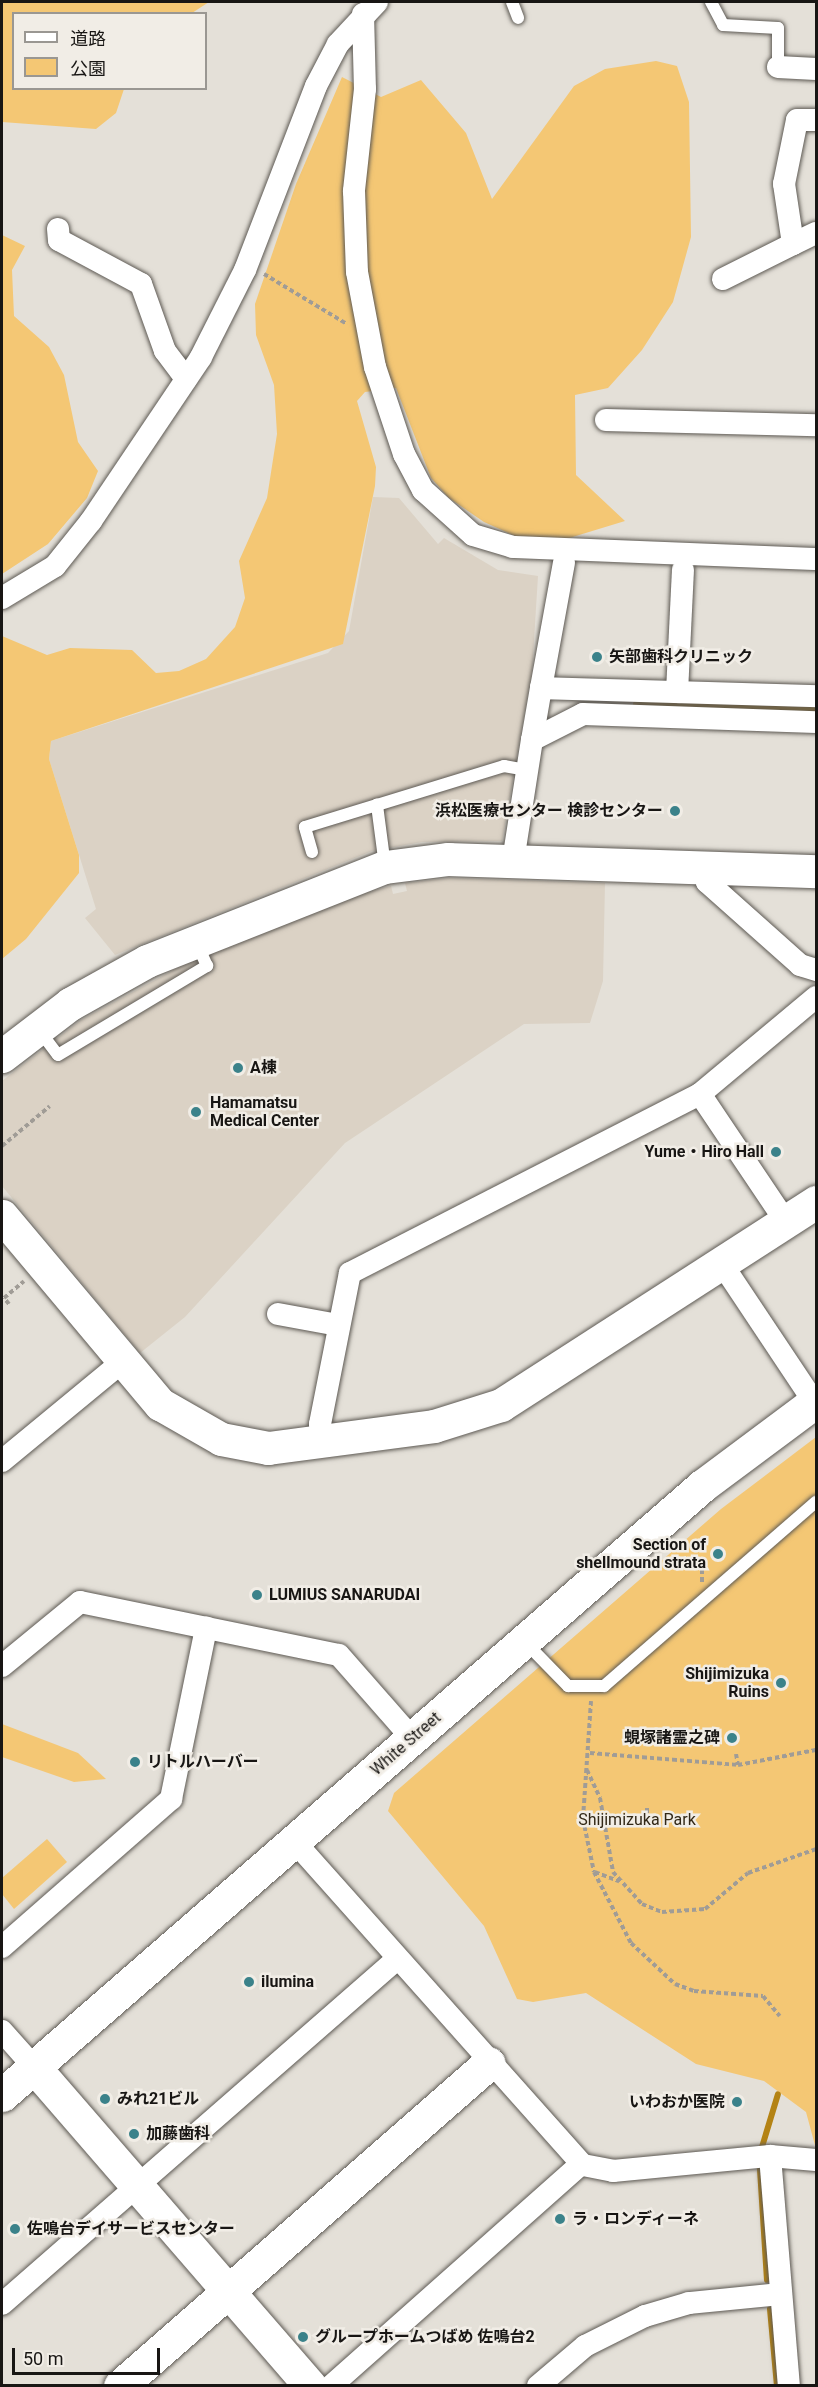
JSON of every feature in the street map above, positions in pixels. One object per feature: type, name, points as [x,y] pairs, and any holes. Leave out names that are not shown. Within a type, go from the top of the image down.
[{"type":"street","points":[[2,598],[55,566],[186,379],[248,264],[316,86],[338,44],[370,8]]},
{"type":"street","points":[[370,8],[366,90],[354,191],[357,272],[375,367],[404,454],[423,490],[473,536],[513,547],[816,559]]},
{"type":"street","points":[[778,67],[816,69]]},
{"type":"street","points":[[793,244],[784,184],[797,120],[816,120]]},
{"type":"street","points":[[58,229],[59,240],[141,284],[165,351],[186,379]]},
{"type":"street","points":[[723,279],[816,233]]},
{"type":"street","points":[[606,420],[816,425]]},
{"type":"street","points":[[513,861],[526,770],[564,564]]},
{"type":"street","points":[[677,692],[683,570]]},
{"type":"street","points":[[541,688],[816,696]]},
{"type":"street","points":[[532,740],[583,714],[816,722]]},
{"type":"street","points":[[2,1056],[38,1027],[118,976],[196,940],[385,867],[448,859],[816,871]]},
{"type":"street","points":[[707,867],[707,882],[800,965],[816,970]]},
{"type":"street","points":[[323,1443],[320,1424],[346,1281],[356,1268],[700,1094],[816,997]]},
{"type":"street","points":[[700,1094],[786,1222]]},
{"type":"street","points":[[2,1216],[122,1362],[160,1404],[221,1439],[268,1448],[323,1443],[434,1426],[501,1405],[816,1202]]},
{"type":"street","points":[[722,1264],[815,1402]]},
{"type":"street","points":[[278,1314],[338,1325]]},
{"type":"street","points":[[2,1461],[122,1362]]},
{"type":"street","name":"White Street","points":[[2,2095],[702,1486],[815,1402]]},
{"type":"street","points":[[2,1666],[80,1602],[339,1655],[412,1738]]},
{"type":"street","points":[[2,1947],[171,1799],[206,1628]]},
{"type":"street","points":[[294,1841],[580,2164],[613,2171],[770,2156],[816,2160]]},
{"type":"street","points":[[2,2304],[397,1959]]},
{"type":"street","points":[[2,2031],[310,2385]]},
{"type":"street","points":[[120,2385],[489,2063]]},
{"type":"street","points":[[770,2156],[789,2385]]},
{"type":"street","points":[[331,2385],[580,2164]]},
{"type":"street","points":[[538,2385],[585,2346],[645,2316],[689,2303],[780,2294]]},
{"type":"lane","points":[[512,2],[518,18]]},
{"type":"lane","points":[[711,2],[723,25],[778,28],[778,67]]},
{"type":"lane","points":[[312,852],[305,827],[504,766],[526,770]]},
{"type":"lane","points":[[377,805],[385,867]]},
{"type":"lane","points":[[524,1641],[558,1679],[590,1690],[614,1679],[816,1502]]},
{"type":"path","points":[[248,264],[325,310]]},
{"type":"path","points":[[2,1146],[50,1106]]},
{"type":"path","points":[[9,1304],[4,1298],[31,1275]]},
{"type":"path","points":[[590,1690],[590,1753],[583,1819],[594,1872],[631,1943],[658,1973],[694,1991],[763,1996],[780,2016]]},
{"type":"path","points":[[590,1753],[738,1766],[816,1750]]},
{"type":"path","points":[[736,1754],[738,1766]]},
{"type":"path","points":[[587,1769],[620,1882]]},
{"type":"path","points":[[603,1821],[647,1820],[647,1807]]},
{"type":"path","points":[[594,1872],[620,1882],[642,1904],[683,1914],[724,1899],[748,1874],[816,1849]]},
{"type":"shaded area","points":[[373,497],[399,498],[438,544],[444,538],[498,570],[538,576],[532,672],[502,841],[422,842],[372,851],[115,955],[85,918],[96,909],[49,759],[51,741],[328,653],[349,631]]},
{"type":"shaded area","name":"Hamamatsu Medical Center","points":[[449,878],[605,883],[603,981],[590,1023],[524,1024],[345,1143],[185,1317],[140,1353],[2,1186],[2,1081],[81,1020],[181,966],[360,894],[391,886],[393,894],[407,891],[405,883]]},
{"type":"green space","points":[[2,2],[209,2],[194,12],[12,12],[12,90],[124,90],[116,113],[96,129],[2,122]]},
{"type":"green space","points":[[656,61],[677,66],[689,102],[691,237],[673,302],[642,350],[608,388],[575,395],[576,475],[625,521],[566,539],[517,537],[484,522],[449,498],[431,478],[396,388],[365,392],[357,401],[376,467],[375,486],[343,644],[51,741],[49,759],[79,855],[79,873],[26,939],[2,959],[2,636],[47,655],[70,648],[132,650],[156,673],[179,671],[206,659],[235,627],[245,598],[239,561],[267,498],[277,434],[274,385],[256,335],[255,304],[296,184],[342,77],[381,97],[421,80],[466,133],[492,199],[574,86],[605,69]]},
{"type":"green space","points":[[2,235],[25,246],[12,270],[14,316],[49,347],[64,375],[78,442],[98,471],[87,498],[48,544],[2,574]]},
{"type":"green space","name":"Shijimizuka Park","points":[[816,1437],[816,2149],[806,2112],[764,2081],[696,2064],[586,1993],[533,2002],[517,1999],[484,1926],[388,1811],[394,1793],[721,1509]]},
{"type":"green space","points":[[2,1724],[78,1753],[106,1779],[74,1782],[2,1757]]},
{"type":"green space","points":[[47,1839],[67,1862],[14,1909],[2,1894],[2,1878]]},
{"type":"waterway","points":[[636,704],[816,710]]},
{"type":"waterway","points":[[762,2147],[778,2094]]},
{"type":"waterway","points":[[760,2169],[767,2280]]},
{"type":"waterway","points":[[770,2309],[777,2386]]},
{"type":"place","name":"矢部歯科クリニック","points":[[597,657]]},
{"type":"place","name":"浜松医療センター 検診センター","points":[[675,811]]},
{"type":"place","name":"A棟","points":[[238,1068]]},
{"type":"place","name":"Hamamatsu Medical Center","points":[[196,1112]]},
{"type":"place","name":"Yume・Hiro Hall","points":[[776,1152]]},
{"type":"place","name":"Section of shellmound strata","points":[[718,1554]]},
{"type":"place","name":"LUMIUS SANARUDAI","points":[[257,1595]]},
{"type":"place","name":"Shijimizuka Ruins","points":[[781,1683]]},
{"type":"place","name":"蜆塚諸霊之碑","points":[[732,1738]]},
{"type":"place","name":"リトルハーバー","points":[[135,1762]]},
{"type":"place","name":"ilumina","points":[[249,1982]]},
{"type":"place","name":"みれ21ビル","points":[[105,2099]]},
{"type":"place","name":"いわおか医院","points":[[737,2102]]},
{"type":"place","name":"加藤歯科","points":[[134,2134]]},
{"type":"place","name":"ラ・ロンディーネ","points":[[560,2219]]},
{"type":"place","name":"佐鳴台デイサービスセンター","points":[[15,2229]]},
{"type":"place","name":"グループホームつばめ 佐鳴台2","points":[[303,2337]]}]
